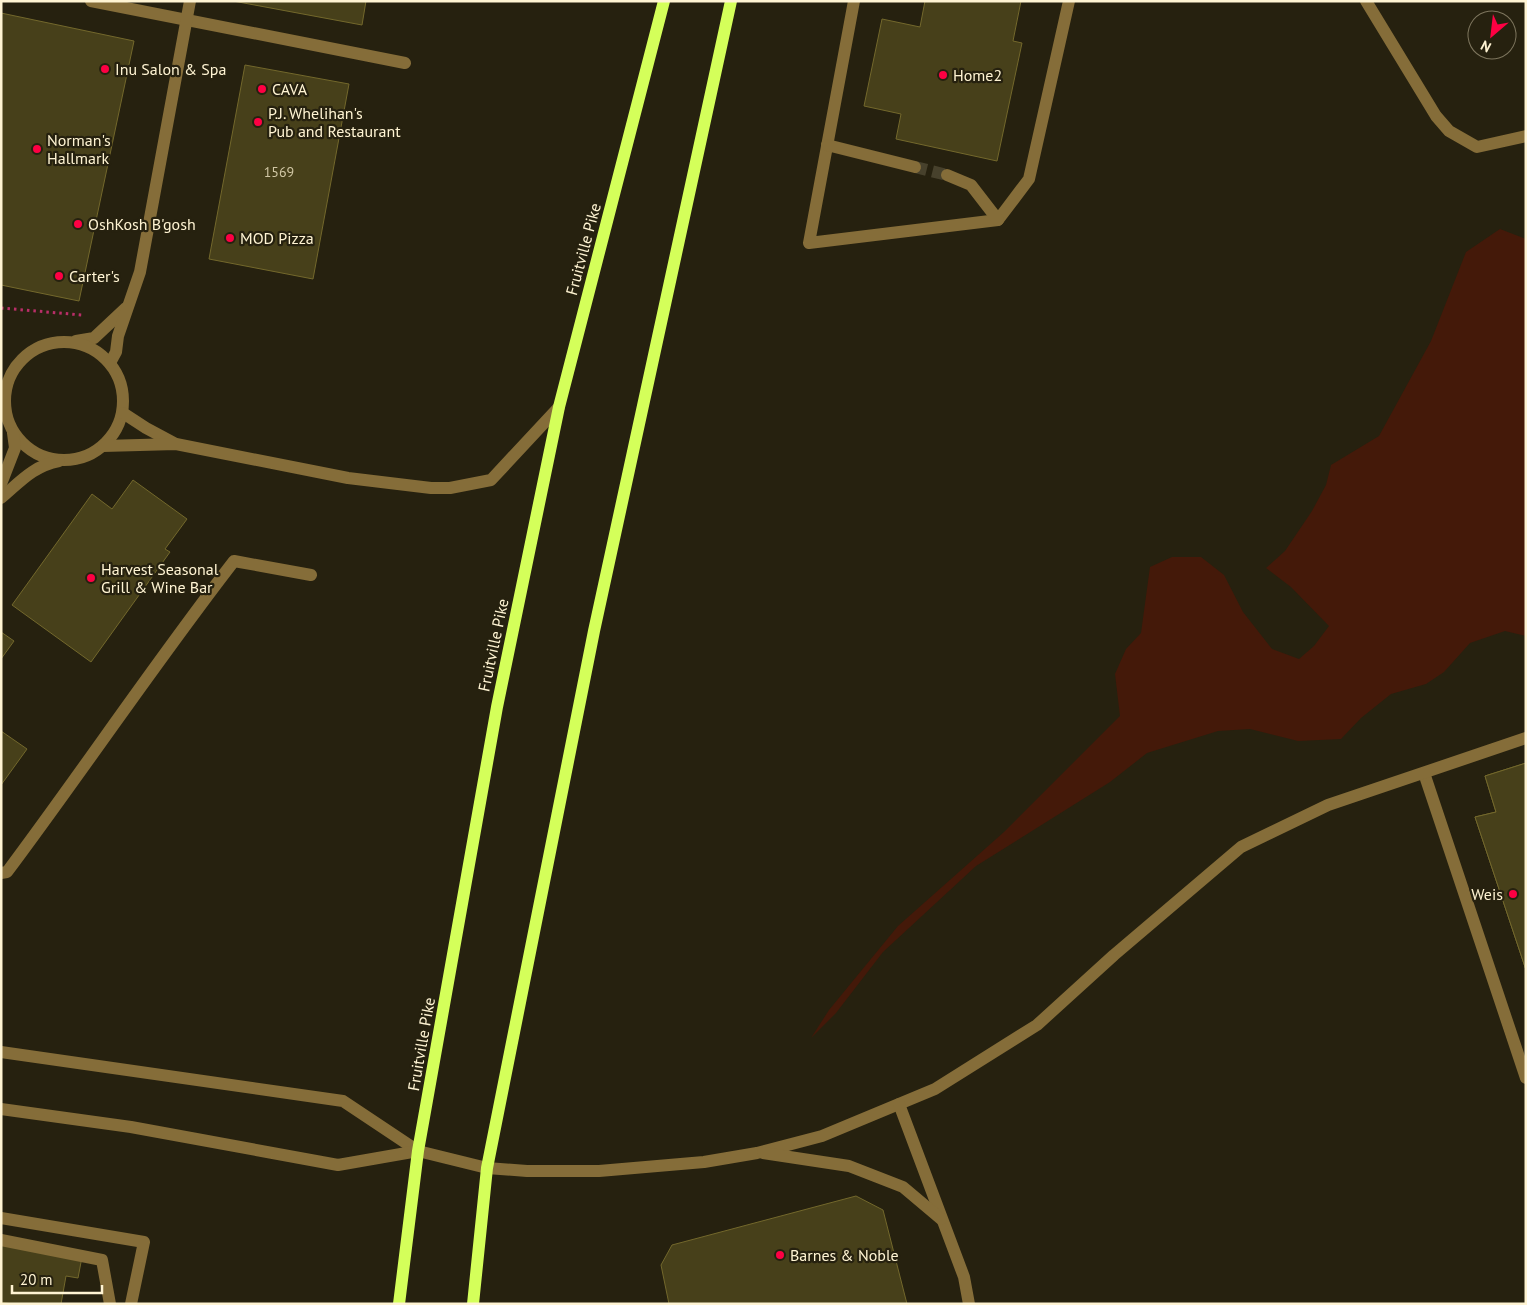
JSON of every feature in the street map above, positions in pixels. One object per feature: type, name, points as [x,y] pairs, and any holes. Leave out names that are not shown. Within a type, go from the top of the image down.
[{"type":"main road","name":"Fruitville Pike","points":[[399,1304],[418,1151],[496,707],[559,406],[664,1]]},
{"type":"main road","points":[[473,1304],[487,1168],[594,631],[731,1]]},
{"type":"street","points":[[92,1],[405,63]]},
{"type":"street","points":[[110,363],[116,352],[118,336],[140,272],[190,1]]},
{"type":"street","points":[[854,1],[810,243],[998,220],[1029,179],[1069,1]]},
{"type":"street","points":[[1366,1],[1436,116],[1449,131],[1477,147],[1526,136]]},
{"type":"street","points":[[827,145],[915,167]]},
{"type":"street","points":[[947,175],[971,185],[998,220]]},
{"type":"street","points":[[1,484],[15,448],[13,431],[6,413],[5,394],[10,376],[21,360],[36,348],[54,342],[73,342],[94,338],[129,304]]},
{"type":"street","points":[[1,498],[33,470],[48,463],[85,456],[103,446],[116,431],[123,413],[123,395],[119,378],[110,363],[94,349],[73,342]]},
{"type":"street","points":[[103,446],[176,444],[327,474],[431,488],[450,488],[491,480],[559,406]]},
{"type":"street","points":[[123,413],[176,444]]},
{"type":"street","points":[[13,431],[22,443],[35,453],[50,459],[66,460]]},
{"type":"street","points":[[1,873],[7,872],[62,798],[176,635],[234,561],[311,575]]},
{"type":"street","points":[[1,1052],[342,1101],[418,1151],[487,1168],[527,1171],[599,1172],[704,1162],[757,1153],[822,1136],[935,1089],[1037,1025],[1114,955],[1241,847],[1328,805],[1526,738]]},
{"type":"street","points":[[1424,773],[1526,1078]]},
{"type":"street","points":[[899,1104],[964,1277],[969,1304]]},
{"type":"street","points":[[1,1109],[131,1127],[338,1165],[418,1151]]},
{"type":"street","points":[[757,1153],[850,1166],[903,1187],[943,1220]]},
{"type":"street","points":[[1,1218],[144,1242],[132,1304]]},
{"type":"street","points":[[1,1240],[102,1260],[110,1304]]},
{"type":"path","points":[[1,308],[82,315]]},
{"type":"shaded area","points":[[1500,229],[1526,239],[1526,636],[1505,631],[1470,643],[1444,672],[1426,684],[1391,694],[1361,718],[1341,739],[1298,741],[1250,729],[1218,731],[1147,753],[1110,782],[976,866],[883,952],[836,1013],[811,1038],[829,1010],[898,926],[1004,832],[1120,716],[1115,674],[1126,649],[1141,633],[1150,567],[1172,557],[1201,557],[1224,575],[1243,612],[1272,649],[1299,659],[1314,646],[1329,626],[1291,587],[1266,568],[1285,551],[1312,511],[1326,485],[1331,465],[1379,436],[1431,341],[1466,252]]},
{"type":"building","points":[[233,1],[366,1],[362,25]]},
{"type":"building","name":"Home2","points":[[925,1],[1021,1],[1013,41],[1022,43],[997,161],[896,139],[901,114],[864,106],[882,19],[920,27]]},
{"type":"building","points":[[1,13],[134,41],[79,301],[1,285]]},
{"type":"building","points":[[245,65],[349,84],[313,279],[209,259]]},
{"type":"building","name":"Harvest Seasonal Grill & Wine Bar","points":[[133,480],[187,519],[165,549],[170,552],[91,662],[12,605],[92,494],[112,509]]},
{"type":"building","points":[[1,632],[14,641],[1,659]]},
{"type":"building","points":[[1,731],[27,749],[1,785]]},
{"type":"building","name":"Weis","points":[[1526,763],[1526,970],[1475,817],[1496,812],[1485,776]]},
{"type":"building","name":"Weis","points":[[1526,763],[1526,970],[1475,817],[1496,812],[1485,776]]},
{"type":"building","name":"Barnes & Noble","points":[[856,1196],[883,1210],[907,1304],[669,1304],[661,1265],[672,1245]]},
{"type":"building","points":[[1,1244],[82,1257],[78,1278],[66,1276],[61,1304],[12,1304],[1,1302]]},
{"type":"tunnel","points":[[915,167],[947,175]]},
{"type":"place","name":"Inu Salon & Spa","points":[[105,69]]},
{"type":"place","name":"Home2","points":[[943,75]]},
{"type":"place","name":"CAVA","points":[[262,89]]},
{"type":"place","name":"P.J. Whelihan's Pub and Restaurant","points":[[258,122]]},
{"type":"place","name":"Norman's Hallmark","points":[[37,149]]},
{"type":"place","name":"OshKosh B'gosh","points":[[78,224]]},
{"type":"place","name":"MOD Pizza","points":[[230,238]]},
{"type":"place","name":"Carter's","points":[[59,276]]},
{"type":"place","name":"Harvest Seasonal Grill & Wine Bar","points":[[91,578]]},
{"type":"place","name":"Weis","points":[[1513,894]]},
{"type":"place","name":"Barnes & Noble","points":[[780,1255]]}]
